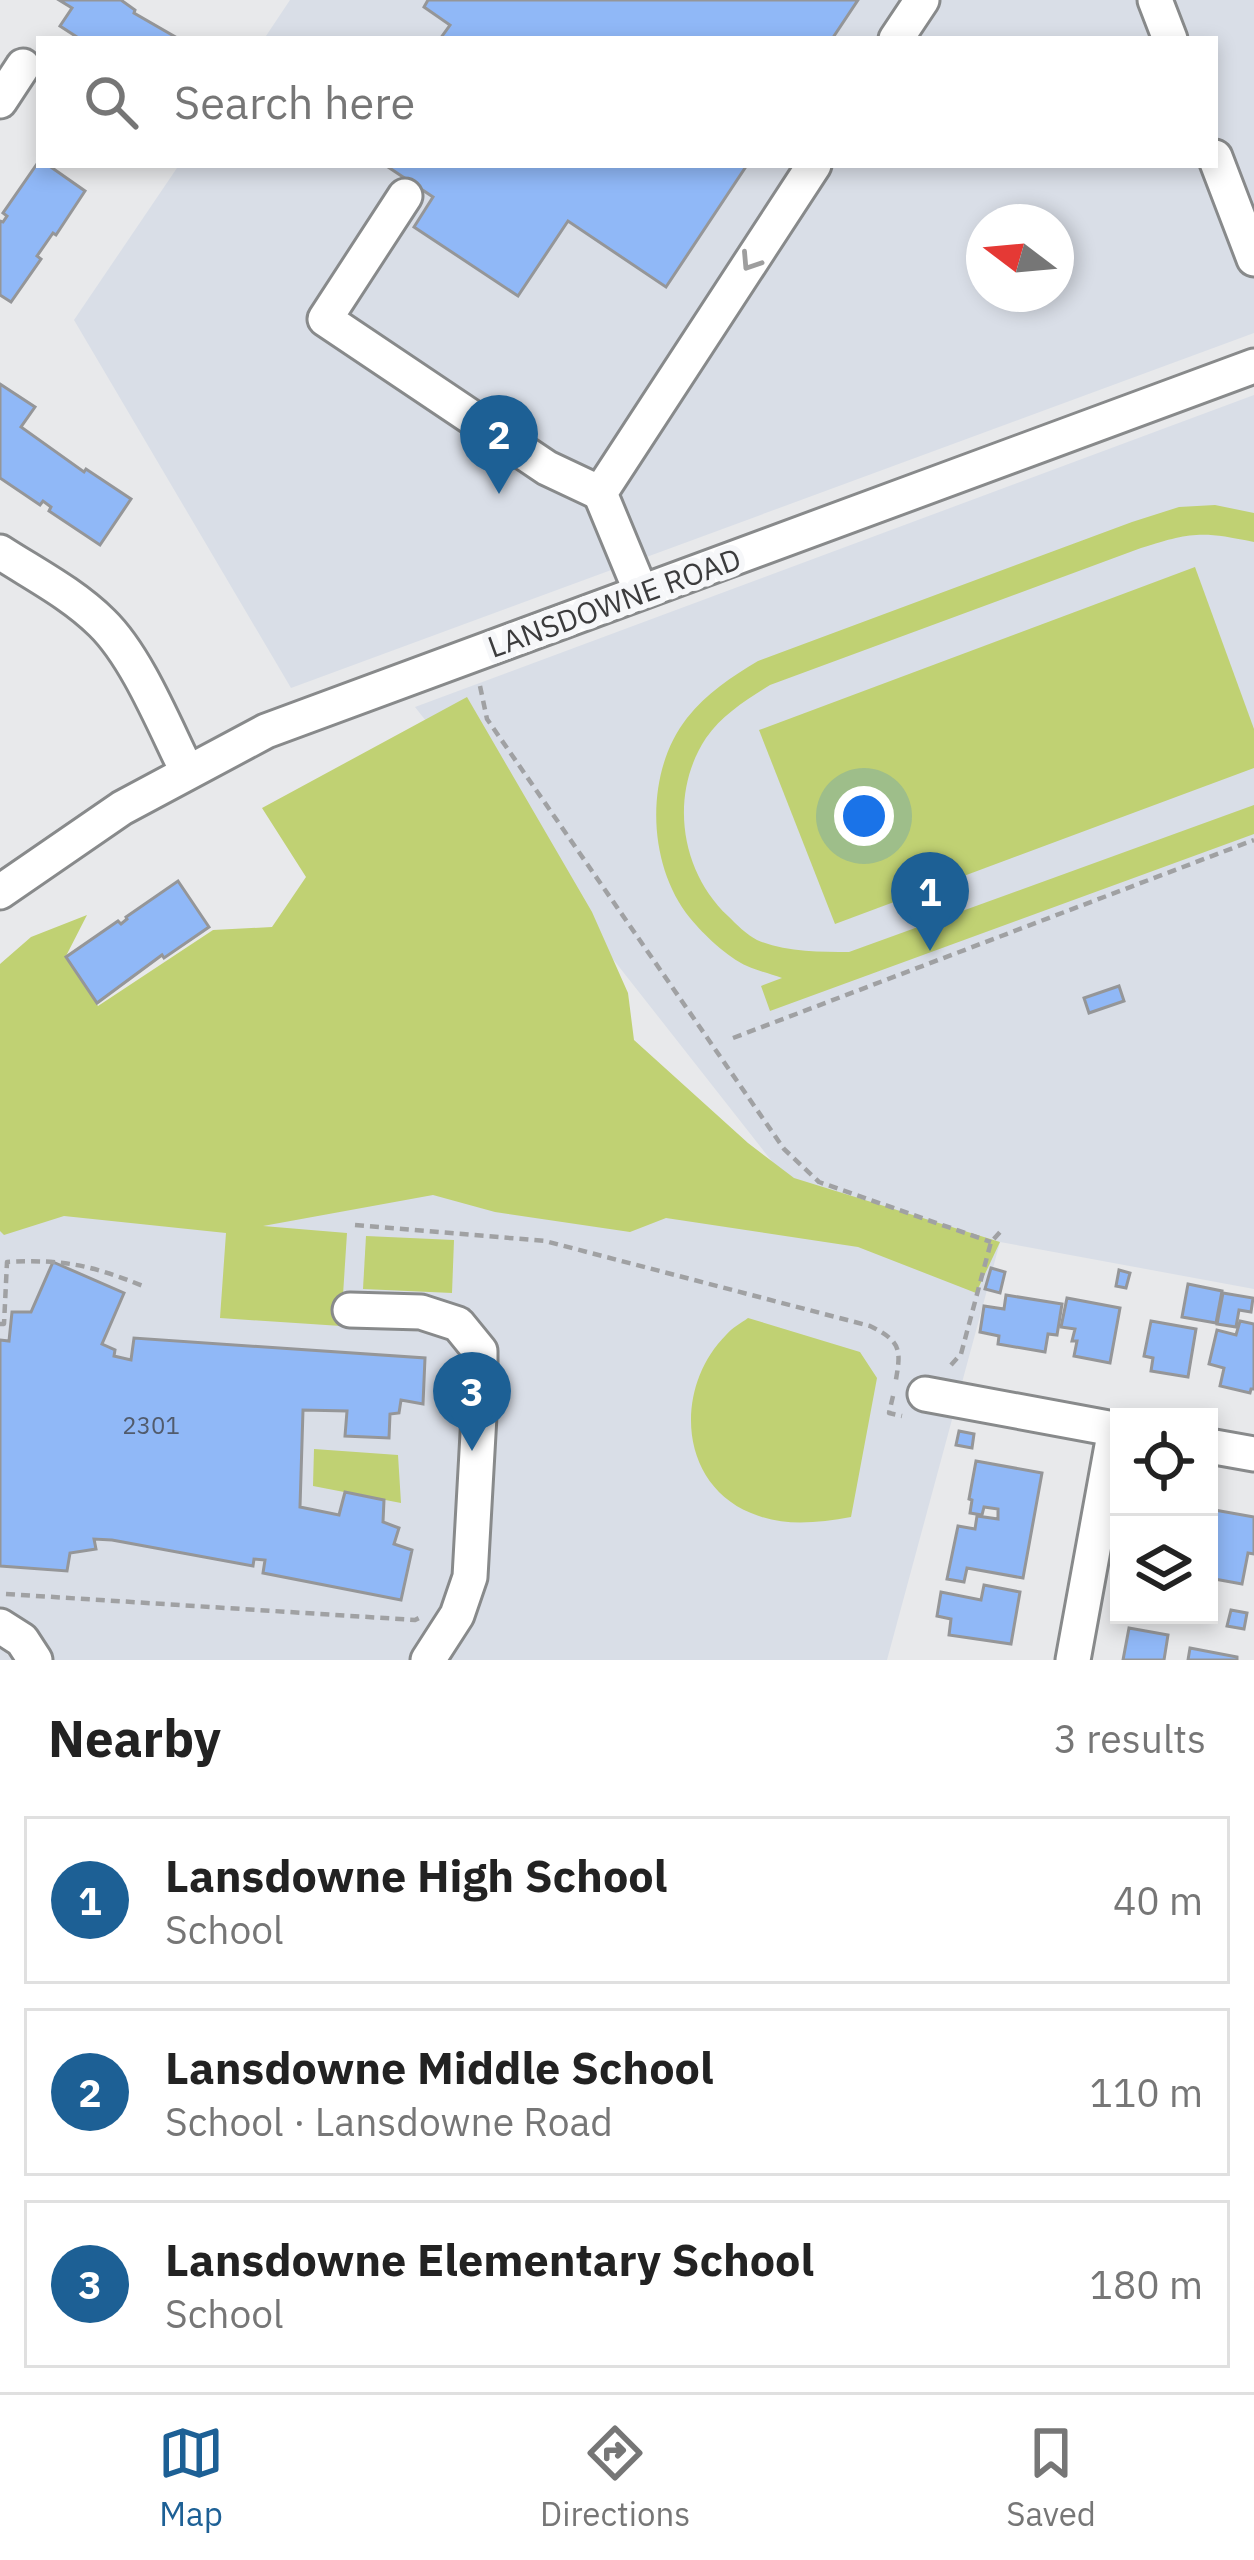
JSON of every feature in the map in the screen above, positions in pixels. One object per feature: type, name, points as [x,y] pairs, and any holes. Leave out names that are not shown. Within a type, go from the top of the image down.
[{"type":"street","points":[[898,36],[922,0]]},
{"type":"street","points":[[1155,0],[1169,36]]},
{"type":"street","points":[[0,101],[23,66]]},
{"type":"street","points":[[1218,165],[1254,259]]},
{"type":"street","points":[[599,493],[812,168]]},
{"type":"street","points":[[405,196],[325,319],[548,468],[599,493],[641,592]]},
{"type":"street","name":"LANSDOWNE ROAD","points":[[0,892],[122,808],[266,731],[1254,366]]},
{"type":"street","points":[[0,552],[104,625],[147,691],[188,771]]},
{"type":"street","points":[[350,1310],[421,1312],[458,1324],[480,1352],[470,1577],[457,1615],[428,1660]]},
{"type":"street","points":[[917,1406],[1110,1428]]},
{"type":"street","points":[[1218,1448],[1254,1454]]},
{"type":"street","points":[[1073,1660],[1110,1466]]},
{"type":"street","points":[[0,1626],[22,1640],[35,1660]]},
{"type":"path","points":[[474,653],[487,719],[784,1149],[819,1182],[991,1243]]},
{"type":"path","points":[[733,1038],[1254,840]]},
{"type":"path","points":[[355,1225],[545,1241],[870,1326],[890,1336],[900,1356],[889,1413],[917,1406],[961,1354],[991,1243],[1000,1232]]},
{"type":"path","points":[[0,1324],[4,1324],[8,1262],[49,1259],[100,1269],[143,1286]]},
{"type":"path","points":[[0,1594],[415,1620],[426,1613]]},
{"type":"shaded area","points":[[290,0],[1254,0],[1254,333],[291,688],[74,320],[177,168],[1218,168],[1218,36],[266,36]]},
{"type":"shaded area","points":[[1254,395],[1254,1289],[1000,1242],[887,1660],[0,1660],[0,1011],[796,1192],[415,707]]},
{"type":"green space","points":[[1215,505],[1254,513],[1254,542],[1197,535],[1141,548],[770,685],[727,715],[706,738],[687,783],[685,831],[699,877],[712,898],[746,932],[779,947],[838,952],[849,952],[1254,805],[1254,834],[770,1011],[761,986],[782,978],[747,966],[716,945],[690,918],[665,872],[656,819],[658,791],[663,765],[687,718],[720,686],[758,661],[1132,522],[1179,507]]},
{"type":"green space","points":[[1195,567],[1254,729],[1254,768],[835,924],[759,730]]},
{"type":"green space","points":[[467,697],[592,912],[628,993],[634,1040],[794,1178],[1000,1242],[976,1293],[858,1247],[666,1218],[630,1232],[495,1212],[433,1195],[263,1226],[347,1233],[341,1326],[220,1318],[226,1233],[64,1216],[4,1235],[0,1231],[0,964],[31,937],[87,915],[66,956],[98,1006],[213,930],[272,927],[306,877],[262,808]]},
{"type":"green space","points":[[366,1236],[454,1240],[452,1293],[363,1289]]},
{"type":"green space","points":[[748,1318],[860,1352],[877,1378],[851,1517],[800,1523],[751,1513],[727,1499],[709,1480],[697,1457],[692,1406],[698,1381],[709,1356]]},
{"type":"green space","points":[[314,1449],[398,1455],[401,1503],[313,1486]]},
{"type":"building","points":[[59,0],[121,0],[174,36],[75,36],[60,26],[72,8]]},
{"type":"building","points":[[428,0],[858,0],[834,36],[442,36],[450,25],[424,7]]},
{"type":"building","points":[[36,165],[52,168],[85,191],[37,256],[41,259],[11,302],[0,295],[0,221],[7,216],[3,213]]},
{"type":"building","points":[[390,168],[745,168],[666,287],[568,221],[518,296],[414,227],[433,197]]},
{"type":"building","points":[[0,384],[35,407],[21,427],[131,499],[100,545],[49,511],[51,507],[43,501],[40,505],[0,478]]},
{"type":"building","points":[[178,881],[209,927],[97,1003],[66,957]]},
{"type":"building","points":[[1119,986],[1124,1001],[1089,1013],[1084,998]]},
{"type":"building","points":[[53,1262],[124,1293],[102,1344],[115,1350],[114,1356],[131,1360],[134,1338],[425,1358],[423,1404],[401,1400],[399,1413],[390,1414],[389,1438],[345,1436],[347,1411],[303,1410],[300,1507],[339,1515],[345,1492],[384,1500],[383,1522],[399,1528],[394,1544],[412,1550],[401,1600],[263,1573],[265,1560],[254,1559],[253,1566],[112,1540],[94,1539],[96,1549],[70,1553],[67,1571],[0,1566],[0,1340],[9,1341],[12,1312],[31,1312]]},
{"type":"building","points":[[991,1268],[1005,1272],[1000,1293],[985,1289]]},
{"type":"building","points":[[1119,1270],[1130,1273],[1126,1288],[1116,1286]]},
{"type":"building","points":[[1188,1284],[1222,1291],[1216,1323],[1182,1317]]},
{"type":"building","points":[[1223,1293],[1253,1298],[1251,1312],[1239,1310],[1236,1327],[1217,1324]]},
{"type":"building","points":[[1006,1295],[1062,1304],[1057,1335],[1048,1334],[1045,1352],[998,1344],[999,1336],[980,1332],[984,1306],[1004,1309]]},
{"type":"building","points":[[1067,1298],[1120,1308],[1110,1363],[1074,1356],[1075,1329],[1061,1327]]},
{"type":"building","points":[[1151,1321],[1196,1329],[1188,1377],[1151,1371],[1153,1358],[1144,1356]]},
{"type":"building","points":[[1240,1321],[1254,1324],[1254,1389],[1250,1393],[1220,1386],[1224,1368],[1209,1364],[1217,1330],[1236,1335]]},
{"type":"building","points":[[959,1431],[974,1434],[972,1448],[956,1445]]},
{"type":"building","points":[[976,1461],[1042,1473],[1023,1578],[967,1568],[964,1582],[947,1579],[958,1526],[975,1529],[977,1516],[998,1519],[998,1509],[984,1507],[982,1515],[970,1513]]},
{"type":"building","points":[[1218,1511],[1254,1517],[1254,1554],[1248,1553],[1242,1584],[1218,1580]]},
{"type":"building","points":[[984,1585],[1020,1592],[1011,1644],[949,1635],[951,1619],[937,1616],[941,1592],[981,1600]]},
{"type":"building","points":[[1231,1610],[1247,1613],[1244,1629],[1227,1626]]},
{"type":"building","points":[[1129,1628],[1168,1635],[1164,1660],[1123,1660]]},
{"type":"building","points":[[1190,1648],[1237,1657],[1237,1660],[1188,1660]]},
{"type":"place","name":"Lansdowne Middle School","points":[[499,494]]},
{"type":"place","name":"Lansdowne High School","points":[[930,951]]},
{"type":"place","name":"Lansdowne Elementary School","points":[[472,1451]]}]
